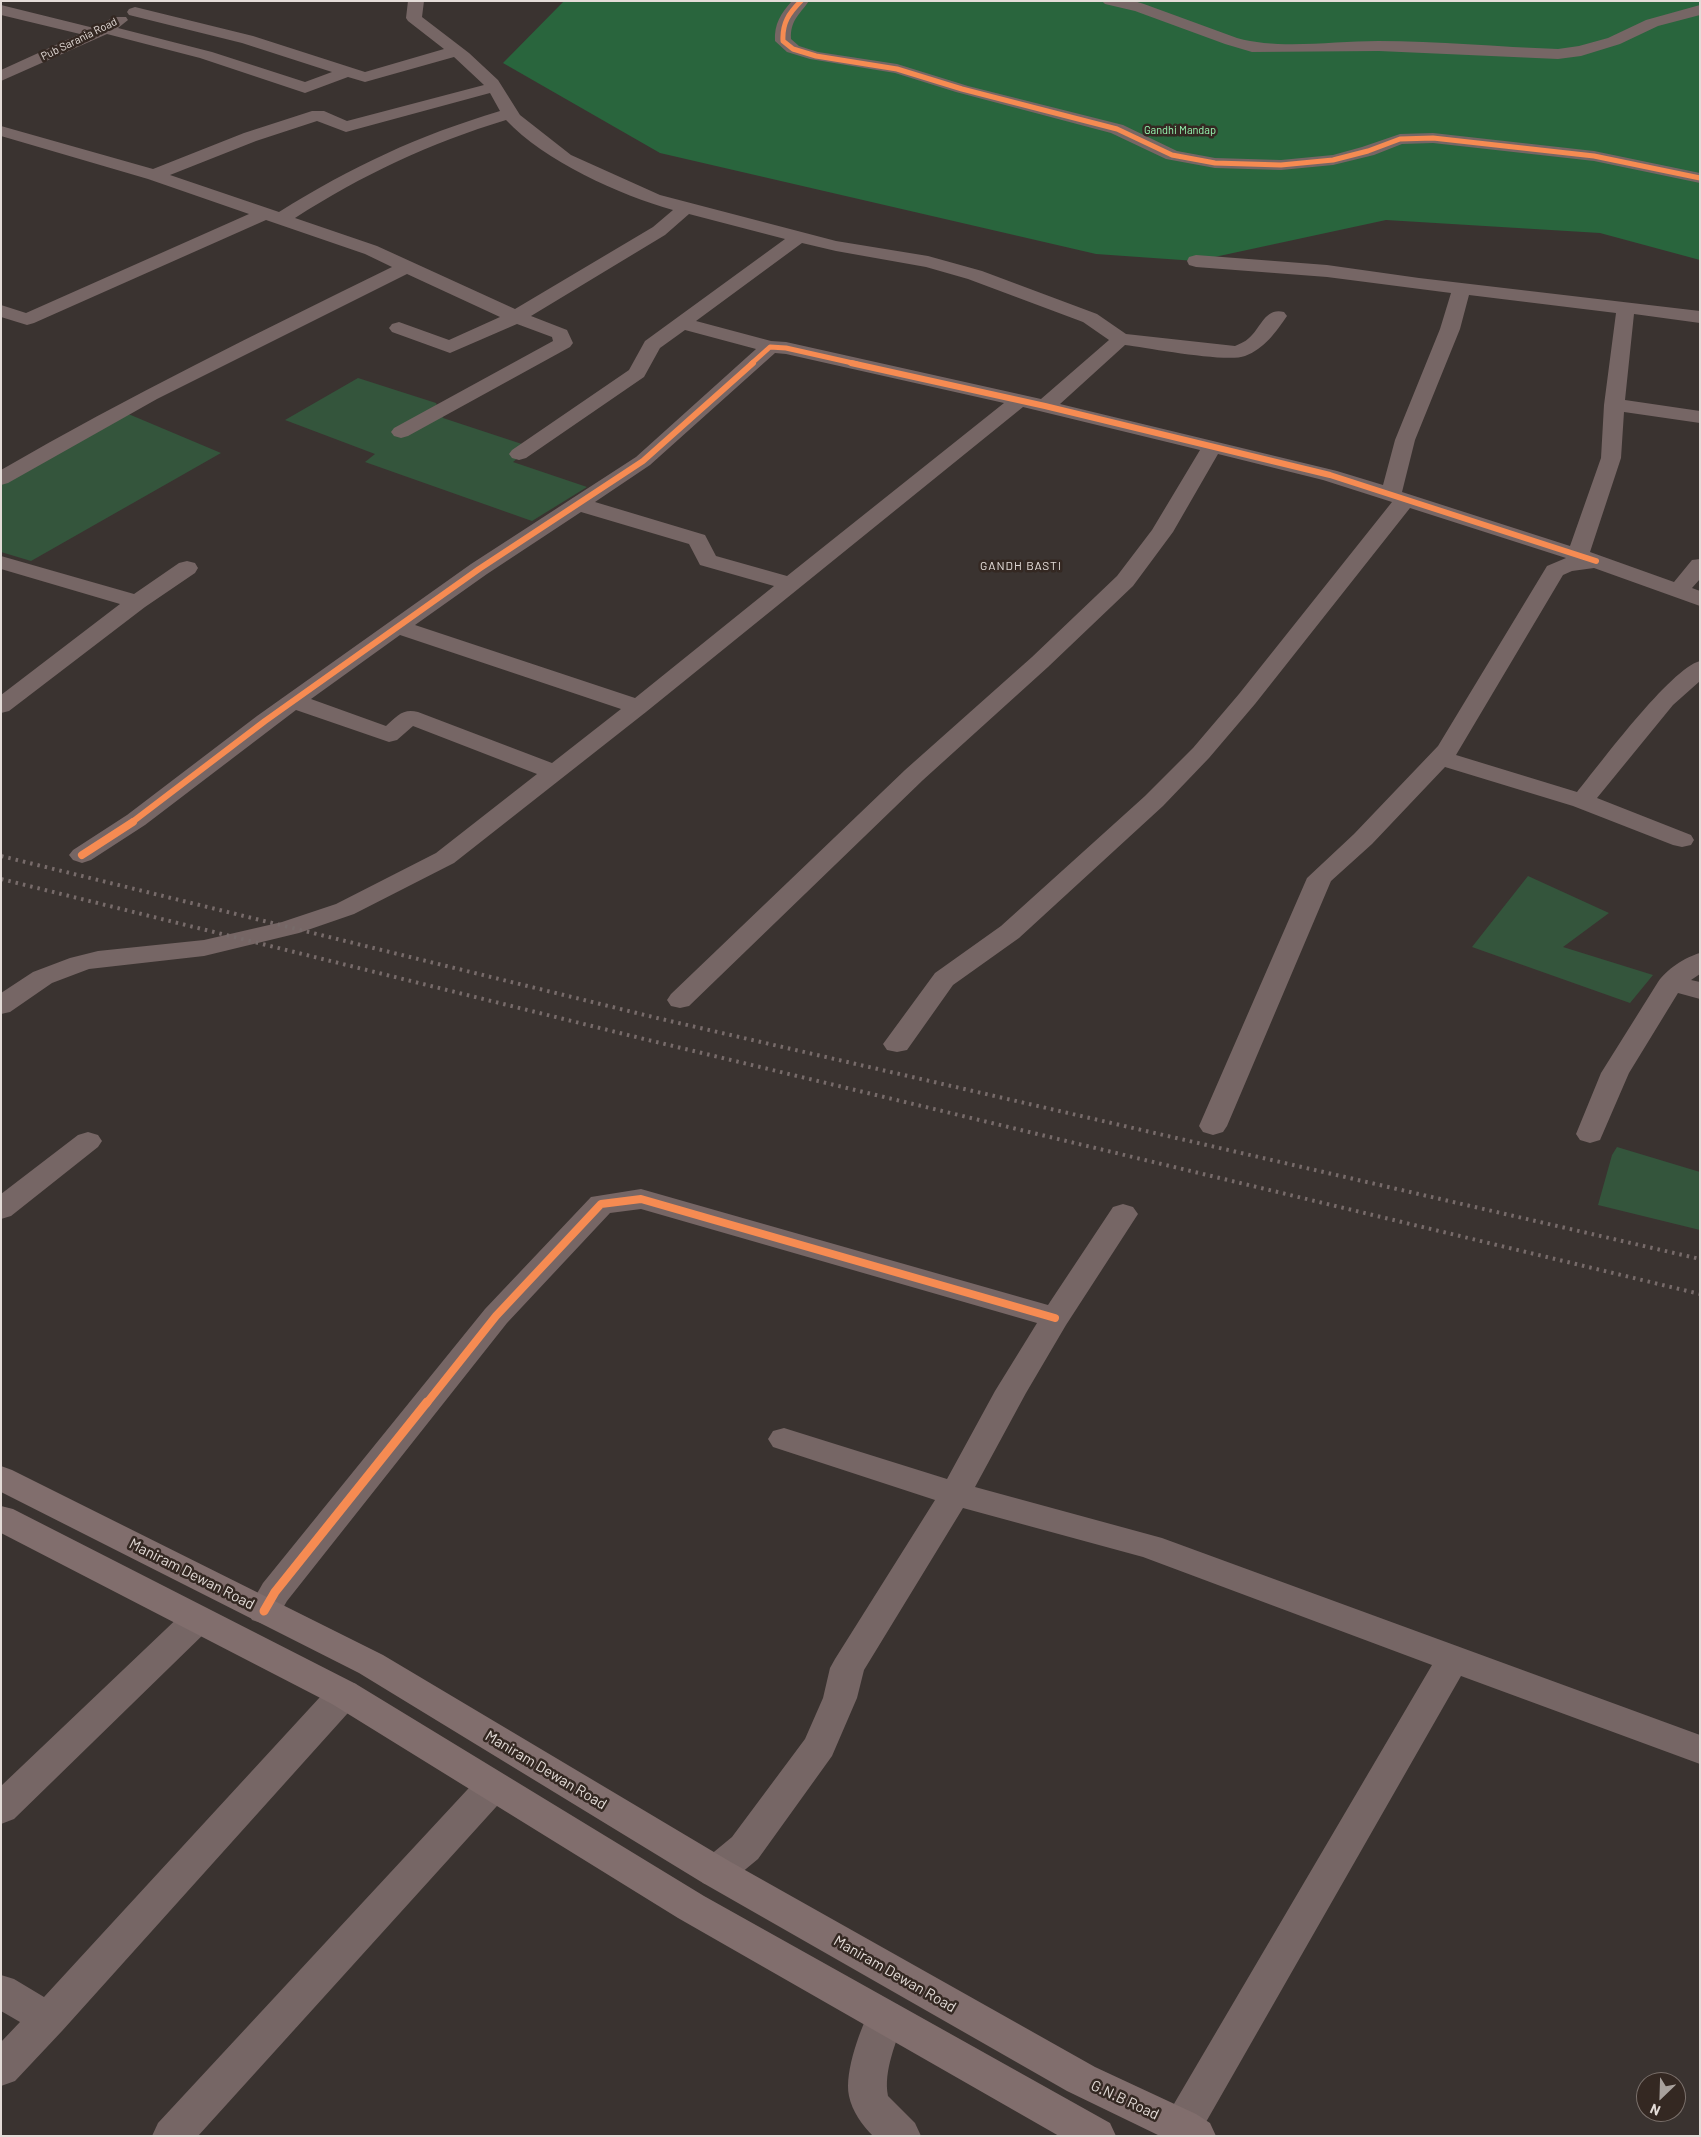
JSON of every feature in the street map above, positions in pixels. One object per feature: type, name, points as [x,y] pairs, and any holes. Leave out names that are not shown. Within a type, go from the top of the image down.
[{"type":"main road","name":"Maniram Dewan Road","points":[[1,1478],[371,1664],[716,1872],[1081,2079]]},
{"type":"main road","points":[[1,1518],[344,1694],[692,1907],[885,2017],[1078,2132]]},
{"type":"main road","name":"G.N.B Road","points":[[1081,2079],[1189,2131]]},
{"type":"street","name":"Pub Sarania Road","points":[[5,71],[100,31],[157,1]]},
{"type":"street","points":[[416,1],[414,18],[456,51],[495,87],[514,118],[565,159],[654,199],[836,246],[928,262],[975,274],[1090,318],[1121,339],[1214,351],[1238,352],[1255,343],[1277,316]]},
{"type":"street","points":[[801,1],[792,11],[782,28],[783,41],[793,48],[816,56],[897,69],[962,89],[1117,129],[1172,155],[1215,163],[1281,165],[1333,160],[1368,151],[1400,139],[1433,138],[1594,156],[1700,178]]},
{"type":"street","points":[[1110,1],[1138,7],[1252,47],[1379,46],[1558,54],[1581,51],[1614,41],[1652,23],[1700,10]]},
{"type":"street","points":[[1,10],[206,55],[305,88],[348,71]]},
{"type":"street","points":[[135,12],[247,39],[365,77],[456,51]]},
{"type":"street","points":[[154,176],[250,137],[318,115],[346,127],[495,87]]},
{"type":"street","points":[[1,311],[27,318],[274,216],[386,159],[433,138],[511,113]]},
{"type":"street","points":[[1,131],[154,176],[371,250],[516,317],[560,334],[563,343],[401,432]]},
{"type":"street","points":[[399,328],[450,347],[516,317],[659,231],[686,208]]},
{"type":"street","points":[[519,454],[637,373],[652,345],[799,237]]},
{"type":"street","points":[[1196,261],[1327,270],[1462,289],[1700,317]]},
{"type":"street","points":[[1,479],[48,450],[406,266]]},
{"type":"street","points":[[897,1044],[944,979],[1010,932],[1154,801],[1201,753],[1248,699],[1399,497],[1404,440],[1450,330],[1462,289]]},
{"type":"street","points":[[1587,558],[1611,458],[1614,405],[1625,313],[1621,307]]},
{"type":"street","points":[[681,323],[770,347],[786,348],[1045,406],[1330,475],[1587,558],[1689,595],[1700,565]]},
{"type":"street","points":[[1045,406],[1121,339]]},
{"type":"street","points":[[82,855],[136,820],[292,701],[479,570],[643,461],[770,347]]},
{"type":"street","points":[[1,1006],[28,986],[50,973],[83,963],[98,959],[204,948],[290,928],[345,910],[445,858],[791,584],[1018,401]]},
{"type":"street","points":[[1614,405],[1700,417]]},
{"type":"street","points":[[680,1000],[914,775],[1040,662],[1125,581],[1162,532],[1212,446]]},
{"type":"street","points":[[578,504],[697,540],[708,560],[791,584]]},
{"type":"street","points":[[1213,1126],[1320,878],[1363,839],[1448,750],[1554,572],[1566,565],[1587,558]]},
{"type":"street","points":[[1,562],[137,602]]},
{"type":"street","points":[[1,706],[137,602],[187,568]]},
{"type":"street","points":[[398,627],[638,706]]},
{"type":"street","points":[[1582,801],[1665,700],[1700,668]]},
{"type":"street","points":[[292,701],[389,735],[410,717],[554,772]]},
{"type":"street","points":[[1441,758],[1582,801],[1682,840]]},
{"type":"street","points":[[1590,1134],[1615,1073],[1671,982],[1700,962]]},
{"type":"street","points":[[1671,982],[1700,991]]},
{"type":"street","points":[[1,1209],[88,1141]]},
{"type":"street","points":[[264,1610],[275,1592],[496,1316],[601,1204],[641,1199],[1055,1318]]},
{"type":"street","points":[[716,1872],[744,1848],[820,1746],[840,1698],[847,1668],[955,1494],[1011,1391],[1055,1318],[1123,1214]]},
{"type":"street","points":[[784,1439],[955,1494],[1150,1547],[1700,1750]]},
{"type":"street","points":[[1,1809],[197,1620]]},
{"type":"street","points":[[1189,2131],[1453,1659]]},
{"type":"street","points":[[1,2069],[344,1694]]},
{"type":"street","points":[[172,2136],[493,1786]]},
{"type":"street","points":[[1,1991],[48,2019]]},
{"type":"street","points":[[885,2017],[872,2059],[868,2095],[881,2119],[901,2136]]},
{"type":"green space","name":"Gandhi Mandap","points":[[564,1],[1700,1],[1700,260],[1600,233],[1386,220],[1196,261],[1096,254],[660,153],[503,63]]},
{"type":"green space","points":[[358,378],[436,403],[443,418],[531,447],[513,462],[587,487],[532,521],[365,462],[375,454],[285,420]]},
{"type":"green space","points":[[126,413],[221,453],[31,561],[1,552],[1,483]]},
{"type":"green space","points":[[1528,876],[1609,913],[1563,947],[1653,975],[1630,1003],[1472,947]]},
{"type":"green space","points":[[1617,1147],[1700,1172],[1700,1230],[1598,1205],[1612,1155]]},
{"type":"railway","points":[[1,856],[657,1018],[1700,1259]]},
{"type":"railway","points":[[1,879],[644,1039],[1700,1294]]},
{"type":"cycle path","points":[[801,1],[789,14],[784,23],[783,41],[793,49],[816,56],[897,69],[962,89],[1117,129],[1172,155],[1215,163],[1281,165],[1333,160],[1368,151],[1400,139],[1433,138],[1594,156],[1700,178]]},
{"type":"cycle path","points":[[82,855],[136,820],[265,721],[479,569],[643,461],[770,347],[786,348],[1045,406],[1330,475],[1596,561]]},
{"type":"cycle path","points":[[264,1611],[275,1592],[496,1316],[601,1204],[641,1199],[1055,1318]]},
{"type":"district","name":"GANDH BASTI","points":[[1021,566]]}]
